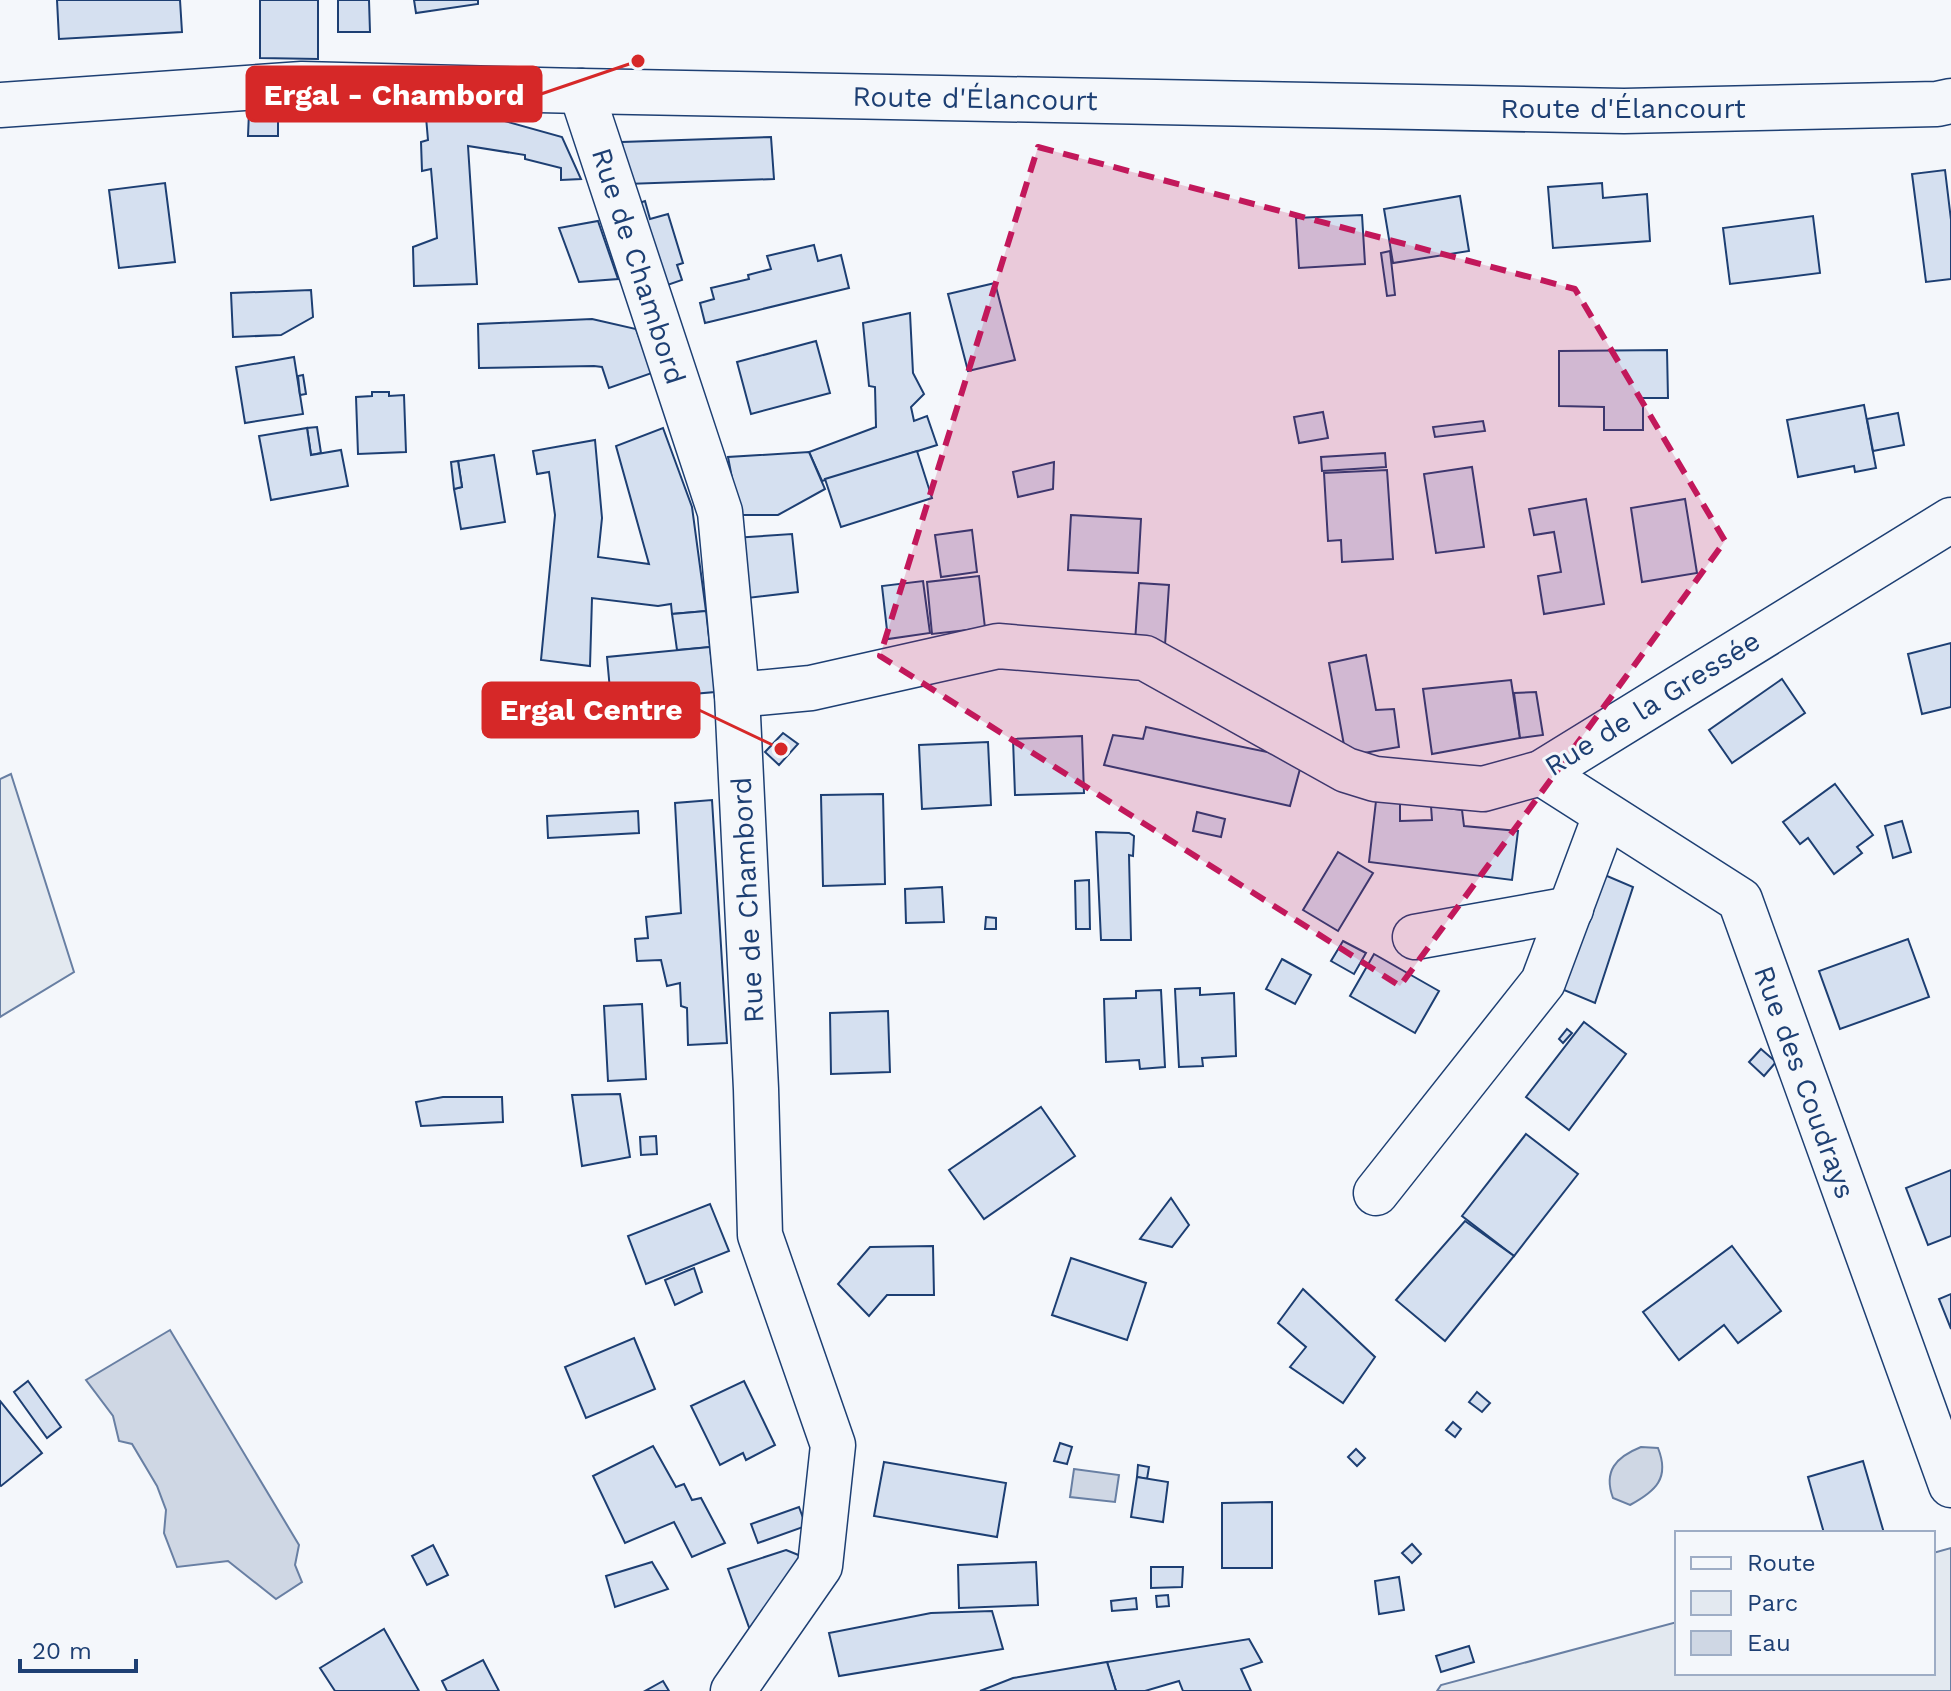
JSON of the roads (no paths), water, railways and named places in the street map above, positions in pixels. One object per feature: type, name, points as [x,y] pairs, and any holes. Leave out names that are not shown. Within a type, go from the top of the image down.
[{"type":"street","name":"Route d'Élancourt","points":[[0,105],[302,84],[1624,111],[1937,104],[1951,101]]},
{"type":"street","name":"Rue de Chambord","points":[[581,91],[720,512],[737,695],[760,1235],[833,1445],[820,1566],[733,1691]]},
{"type":"street","name":"Rue de la Gressée","points":[[737,695],[811,688],[998,646],[1145,658],[1346,770],[1375,779],[1483,789],[1541,773],[1951,520]]},
{"type":"street","name":"Rue des Coudrays","points":[[1541,773],[1740,900],[1951,1485]]},
{"type":"street","points":[[1376,1193],[1543,982],[1605,816]]},
{"type":"street","points":[[1415,937],[1571,909]]},
{"type":"water","points":[[170,1330],[299,1545],[295,1565],[302,1582],[276,1599],[228,1561],[177,1567],[164,1533],[166,1510],[157,1486],[132,1444],[119,1441],[113,1416],[86,1380]]},
{"type":"water","points":[[1641,1447],[1658,1448],[1661,1476],[1653,1489],[1630,1505],[1613,1498],[1611,1473],[1619,1460]]},
{"type":"water","points":[[1074,1469],[1119,1475],[1115,1502],[1070,1497]]},
{"type":"place","name":"Ergal - Chambord","points":[[638,61]]},
{"type":"place","name":"Ergal Centre","points":[[781,749]]}]
